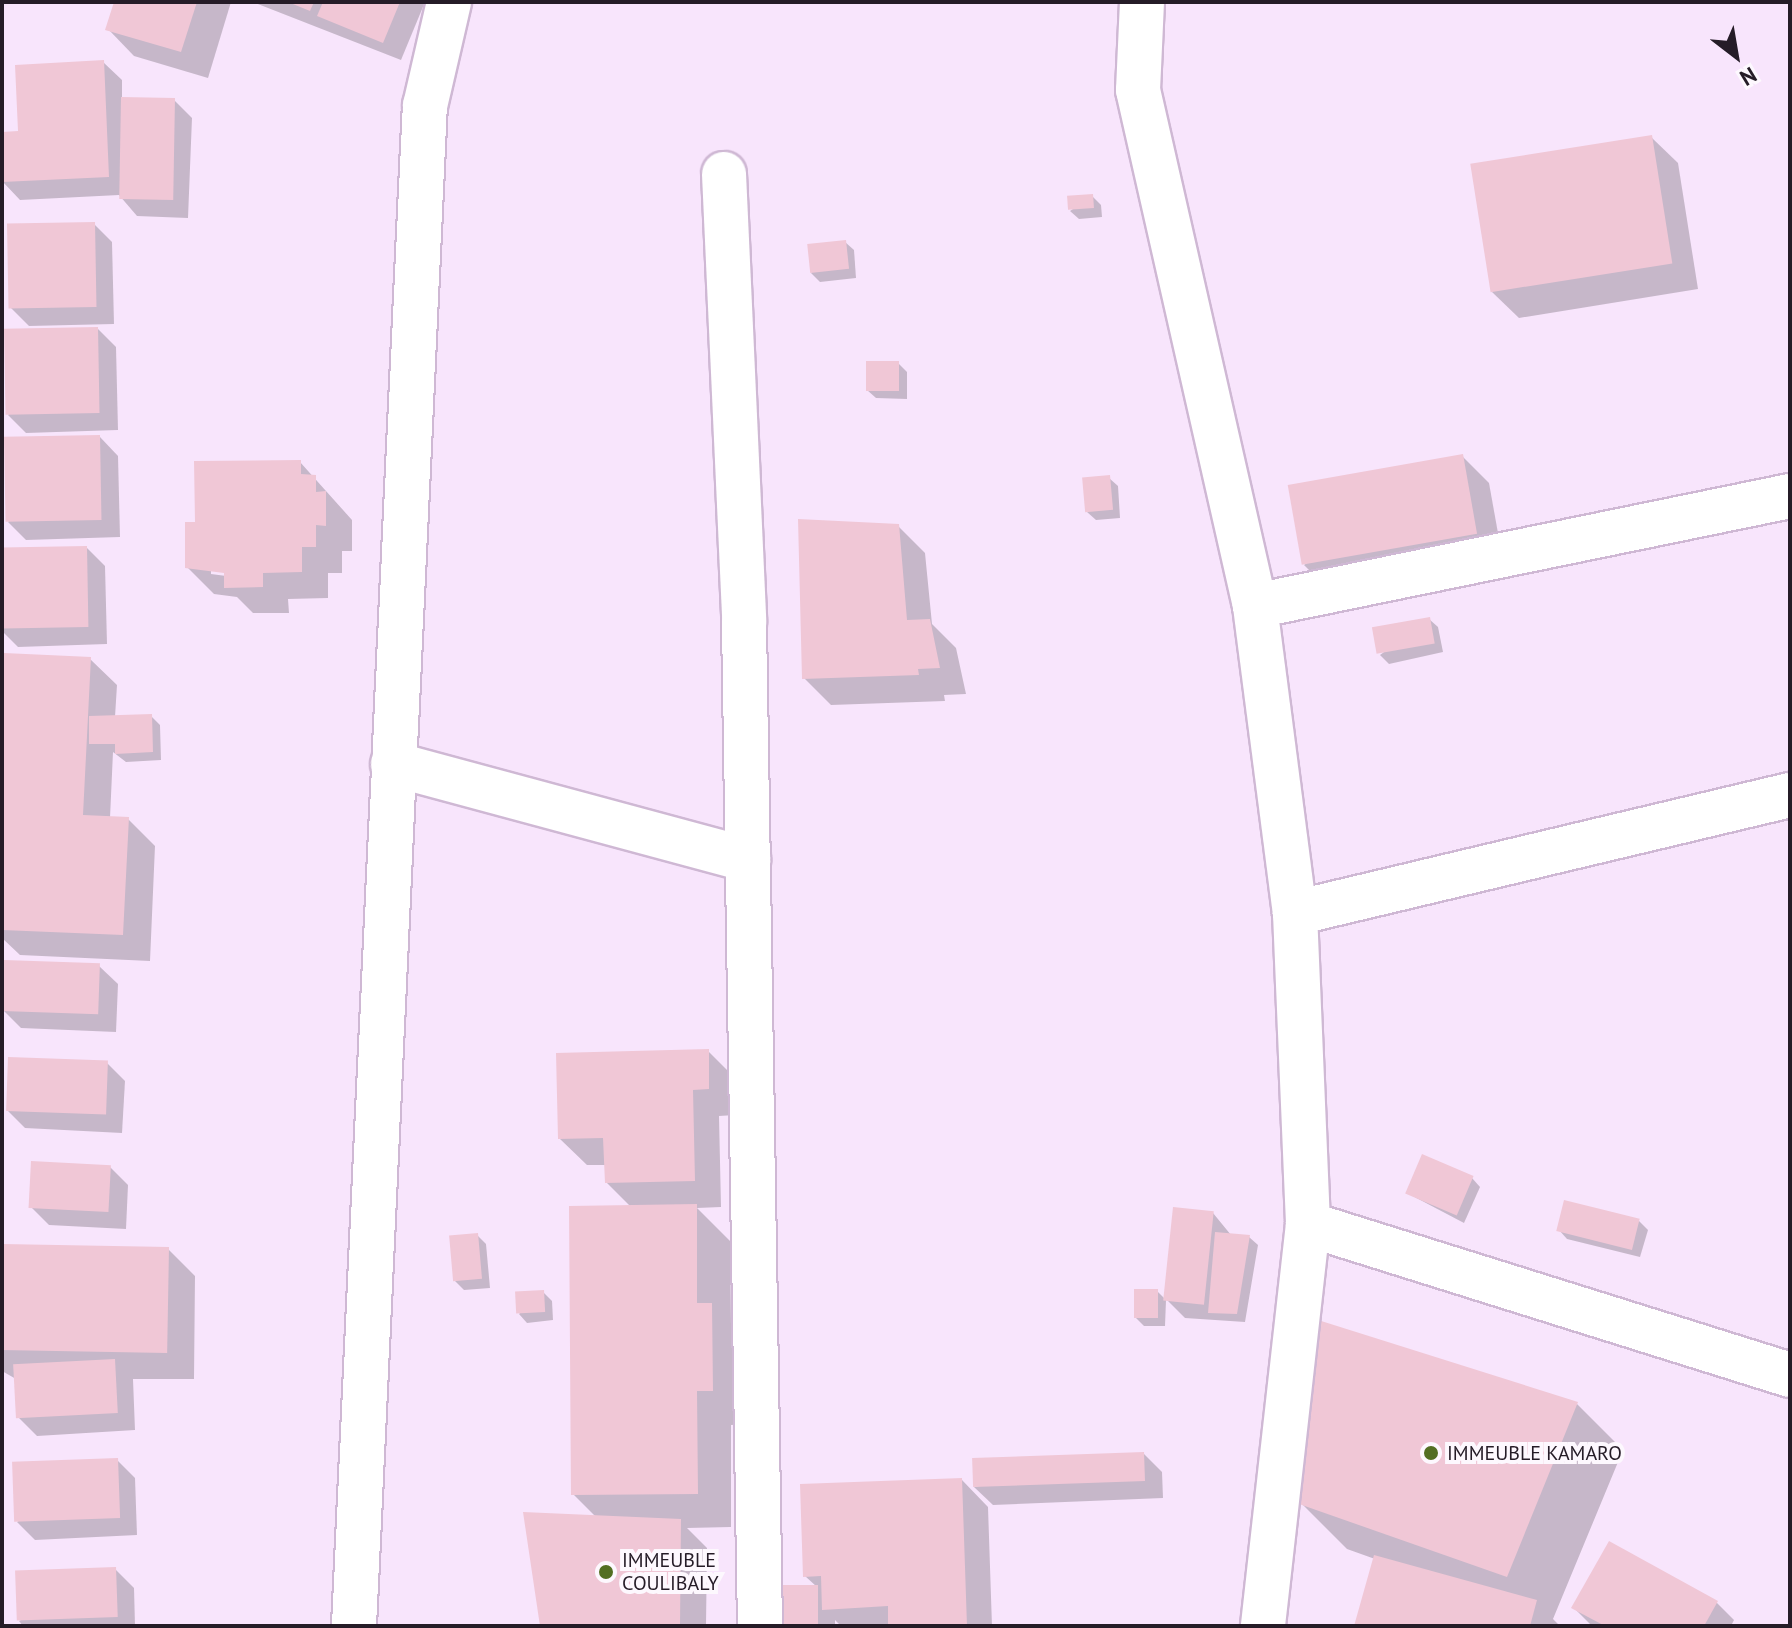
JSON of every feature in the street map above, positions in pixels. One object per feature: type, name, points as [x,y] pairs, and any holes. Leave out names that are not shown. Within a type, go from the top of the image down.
[{"type":"street","points":[[354,1626],[425,106],[449,2]]},
{"type":"street","points":[[1142,2],[1138,90],[1255,606],[1295,913],[1308,1224],[1263,1626]]},
{"type":"street","points":[[724,174],[744,621],[760,1626]]},
{"type":"street","points":[[1255,606],[1790,496]]},
{"type":"street","points":[[393,764],[748,860]]},
{"type":"street","points":[[1295,913],[1790,795]]},
{"type":"street","points":[[1308,1224],[1790,1375]]},
{"type":"building","points":[[114,2],[197,2],[181,52],[105,30]]},
{"type":"building","points":[[288,2],[314,2],[310,11]]},
{"type":"building","points":[[323,2],[400,2],[383,43],[317,16]]},
{"type":"building","points":[[104,60],[109,177],[2,182],[2,132],[18,131],[15,65]]},
{"type":"building","points":[[121,97],[175,98],[173,200],[119,199]]},
{"type":"building","points":[[1652,135],[1672,263],[1491,292],[1470,164]]},
{"type":"building","points":[[1093,194],[1094,208],[1068,210],[1067,196]]},
{"type":"building","points":[[95,222],[96,307],[8,309],[7,224]]},
{"type":"building","points":[[846,240],[849,269],[810,273],[807,244]]},
{"type":"building","points":[[98,327],[100,413],[6,415],[4,329]]},
{"type":"building","points":[[866,361],[899,361],[899,391],[866,391]]},
{"type":"building","points":[[100,435],[101,520],[5,522],[4,437]]},
{"type":"building","points":[[1463,454],[1477,534],[1302,565],[1288,485]]},
{"type":"building","points":[[301,460],[301,474],[316,475],[316,492],[326,491],[326,526],[316,525],[316,547],[302,547],[302,572],[263,573],[263,587],[224,588],[224,573],[185,568],[185,522],[195,522],[194,461]]},
{"type":"building","points":[[1110,475],[1113,510],[1085,512],[1082,477]]},
{"type":"building","points":[[798,519],[899,524],[907,620],[930,619],[940,668],[918,669],[919,675],[802,679]]},
{"type":"building","points":[[87,546],[88,627],[3,628],[2,547]]},
{"type":"building","points":[[1430,617],[1435,644],[1377,654],[1372,627]]},
{"type":"building","points":[[4,653],[91,657],[83,815],[129,817],[123,935],[2,930]]},
{"type":"building","points":[[152,714],[153,752],[115,754],[115,744],[89,744],[89,716]]},
{"type":"building","points":[[4,960],[100,963],[98,1014],[2,1011]]},
{"type":"building","points":[[709,1049],[709,1089],[693,1090],[695,1181],[605,1183],[603,1138],[558,1139],[556,1053]]},
{"type":"building","points":[[8,1057],[108,1060],[106,1114],[6,1111]]},
{"type":"building","points":[[1422,1154],[1474,1176],[1457,1215],[1405,1194]]},
{"type":"building","points":[[31,1161],[111,1165],[108,1212],[29,1208]]},
{"type":"building","points":[[1564,1200],[1640,1219],[1632,1250],[1556,1231]]},
{"type":"building","points":[[697,1204],[697,1303],[712,1303],[713,1391],[697,1391],[698,1494],[571,1495],[569,1206]]},
{"type":"building","points":[[1173,1207],[1214,1211],[1204,1305],[1163,1300]]},
{"type":"building","points":[[1215,1232],[1250,1235],[1237,1314],[1208,1313]]},
{"type":"building","points":[[478,1233],[482,1279],[453,1281],[449,1236]]},
{"type":"building","points":[[2,1244],[169,1247],[167,1353],[2,1350]]},
{"type":"building","points":[[1134,1289],[1158,1289],[1158,1318],[1134,1318]]},
{"type":"building","points":[[544,1290],[545,1312],[516,1313],[515,1292]]},
{"type":"building","name":"IMMEUBLE KAMARO","points":[[1318,1320],[1578,1402],[1507,1577],[1299,1504]]},
{"type":"building","points":[[115,1359],[118,1413],[16,1418],[13,1364]]},
{"type":"building","points":[[1144,1452],[1145,1481],[973,1487],[972,1458]]},
{"type":"building","points":[[118,1458],[120,1518],[14,1522],[12,1462]]},
{"type":"building","points":[[962,1478],[967,1626],[888,1626],[888,1606],[822,1610],[821,1576],[803,1577],[800,1484]]},
{"type":"building","name":"IMMEUBLE COULIBALY","points":[[523,1512],[681,1519],[680,1626],[540,1626]]},
{"type":"building","points":[[1609,1541],[1718,1601],[1704,1626],[1605,1626],[1571,1608]]},
{"type":"building","points":[[1374,1555],[1537,1600],[1530,1626],[1354,1626]]},
{"type":"building","points":[[116,1567],[118,1617],[17,1620],[15,1571]]},
{"type":"building","points":[[772,1585],[818,1585],[818,1626],[772,1626]]},
{"type":"place","name":"IMMEUBLE KAMARO","points":[[1431,1453]]},
{"type":"place","name":"IMMEUBLE COULIBALY","points":[[606,1572]]}]
